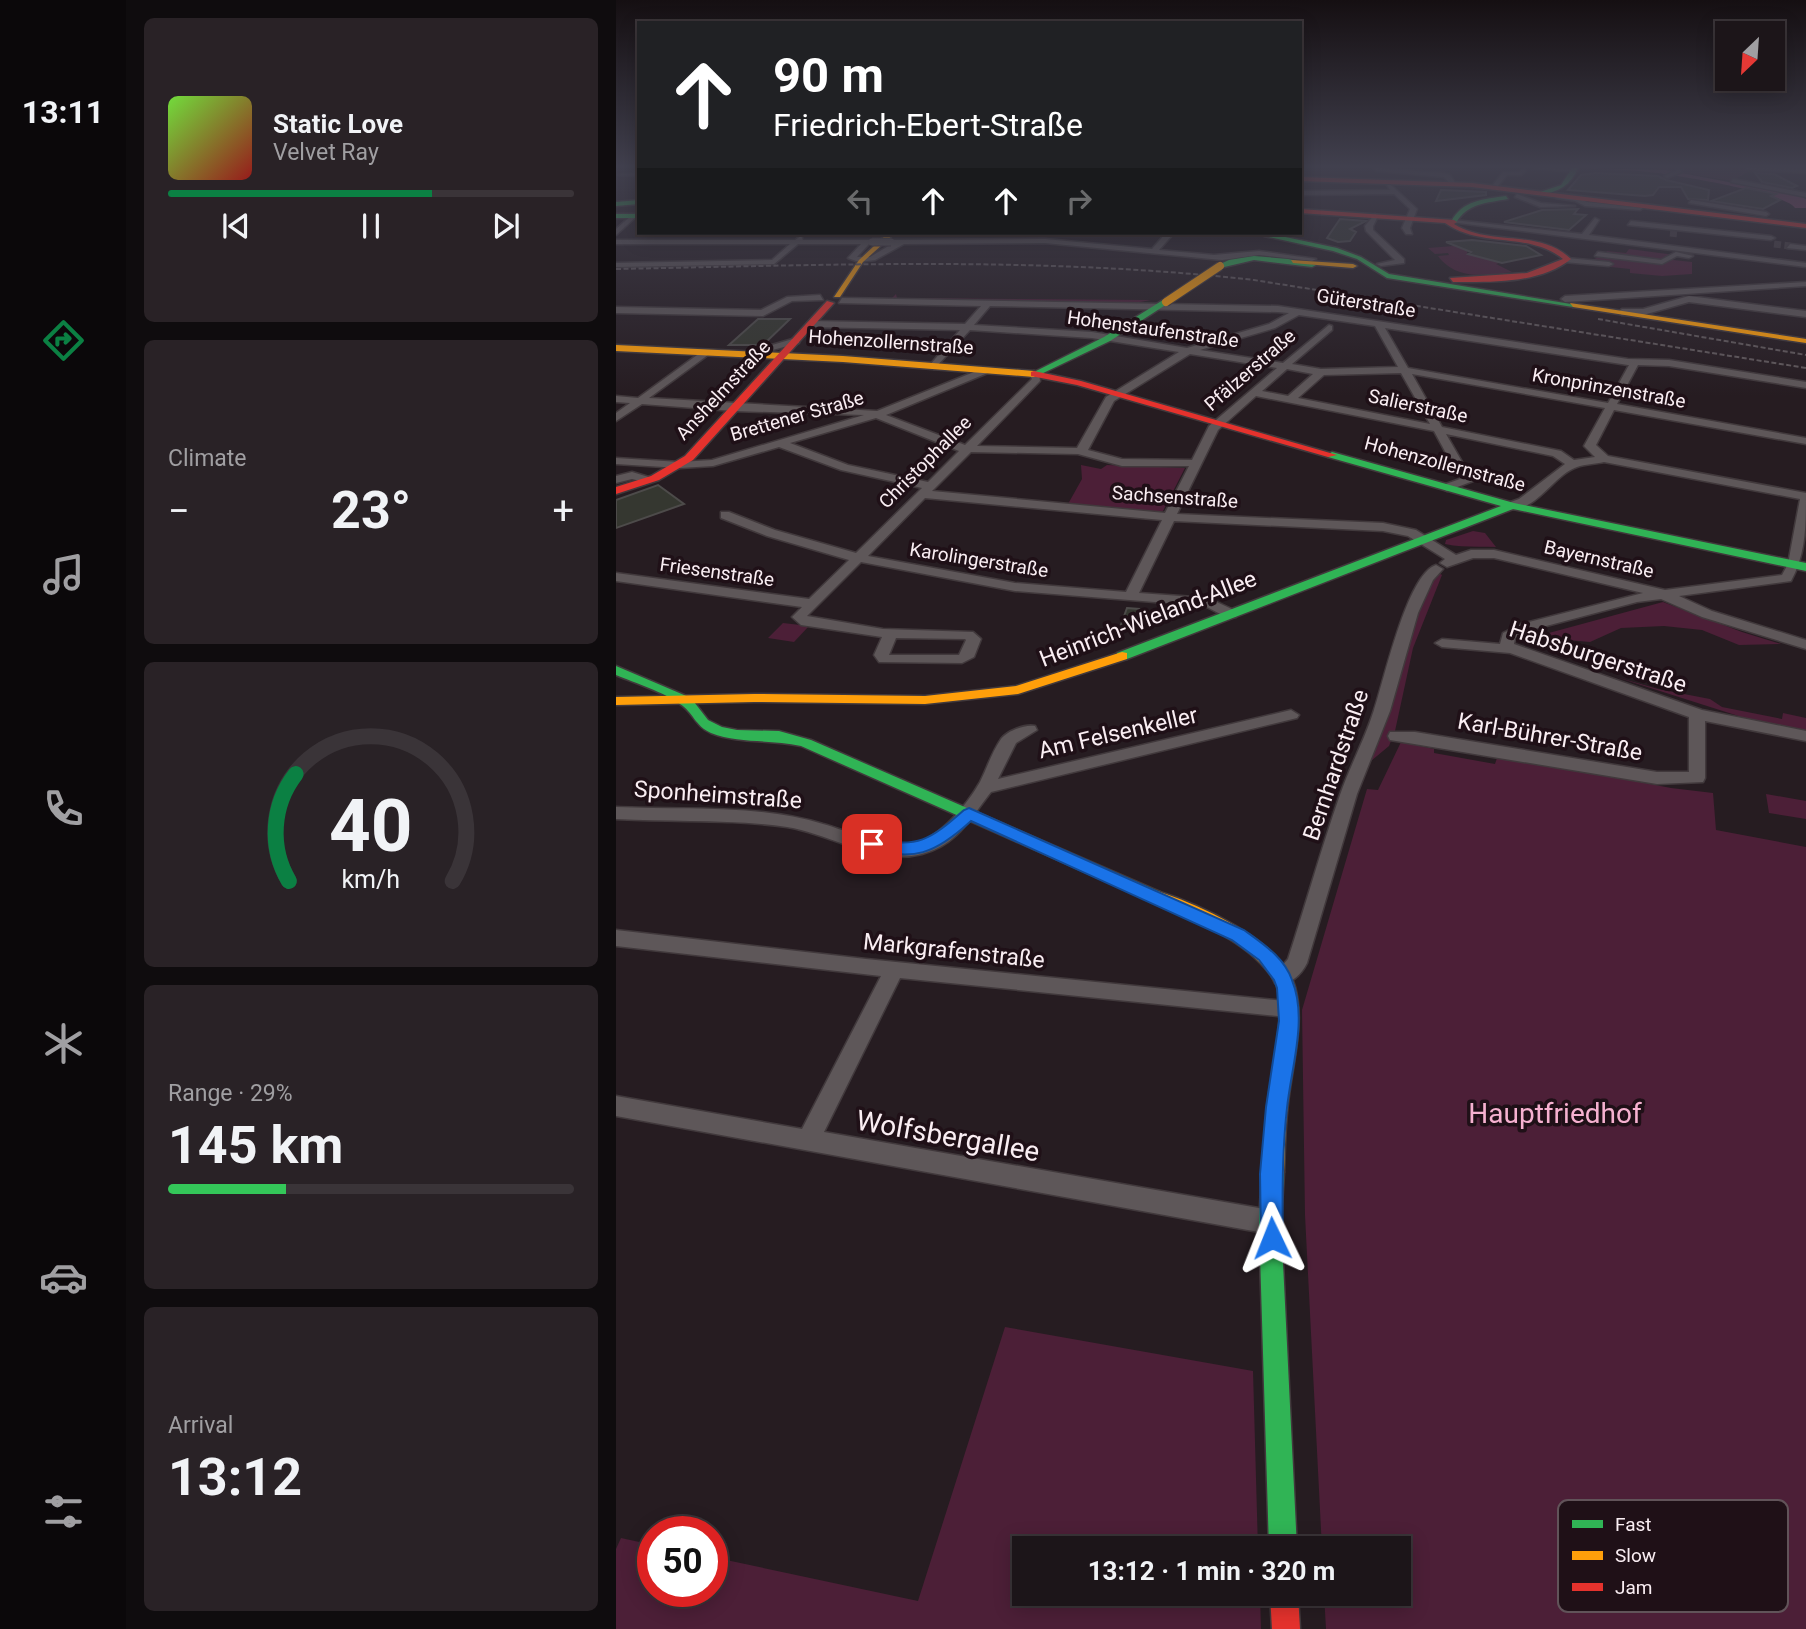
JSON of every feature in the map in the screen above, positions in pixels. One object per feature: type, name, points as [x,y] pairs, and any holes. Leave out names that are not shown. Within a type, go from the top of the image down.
[{"type":"main road","name":"Anshelmstraße","points":[[680,465],[835,299],[861,261],[887,244]]},
{"type":"main road","points":[[1320,244],[1364,268],[1601,305],[1690,323],[1806,341]]},
{"type":"main road","points":[[1455,283],[1544,270],[1567,260],[1562,252],[1540,244]]},
{"type":"main road","points":[[1034,374],[1110,337],[1228,261],[1249,257],[1412,274],[1455,283],[1638,310],[1690,323]]},
{"type":"main road","name":"Hohenzollernstraße","points":[[616,348],[784,355],[1034,374],[1077,383],[1451,485],[1512,506],[1801,566]]},
{"type":"main road","points":[[1058,362],[1056,373],[1077,383]]},
{"type":"main road","name":"Brettener Straße","points":[[616,491],[680,465]]},
{"type":"main road","name":"Heinrich-Wieland-Allee","points":[[616,701],[754,698],[909,700],[985,695],[1034,686],[1080,673],[1512,506]]},
{"type":"main road","points":[[616,670],[686,701],[709,727],[737,735],[770,735],[806,743],[1238,935],[1265,955],[1282,977],[1289,1021],[1277,1107],[1270,1222],[1282,1536]]},
{"type":"main road","points":[[1285,1606],[1286,1629]]},
{"type":"street","points":[[690,249],[696,244]]},
{"type":"street","points":[[616,265],[778,261],[794,244]]},
{"type":"street","name":"Anshelmstraße","points":[[861,261],[852,258],[867,244]]},
{"type":"street","points":[[1073,244],[1218,258],[1266,253],[1364,268],[1401,261],[1383,244]]},
{"type":"street","points":[[1154,251],[1160,244]]},
{"type":"street","points":[[1715,244],[1735,254],[1763,255],[1806,265]]},
{"type":"street","points":[[1790,246],[1806,248]]},
{"type":"street","points":[[1598,254],[1662,262],[1676,254],[1731,261],[1735,254]]},
{"type":"street","points":[[676,264],[683,256]]},
{"type":"street","points":[[1567,260],[1629,267]]},
{"type":"street","points":[[1674,281],[1693,295]]},
{"type":"street","points":[[1638,310],[1677,295],[1806,284]]},
{"type":"street","points":[[1601,305],[1641,299],[1658,294],[1657,292]]},
{"type":"street","points":[[1565,299],[1657,292],[1693,295],[1806,314]]},
{"type":"street","points":[[1601,305],[1638,310],[1693,295]]},
{"type":"street","name":"Güterstraße","points":[[616,310],[758,314],[771,312],[790,299],[835,299],[1163,304],[1298,311],[1806,385]]},
{"type":"street","points":[[934,366],[988,303]]},
{"type":"street","points":[[1080,451],[1086,446],[1108,401],[1118,394],[1189,350],[1286,320],[1298,311]]},
{"type":"street","name":"Güterstraße","points":[[1286,320],[1329,328]]},
{"type":"street","points":[[1378,323],[1466,481],[1451,485]]},
{"type":"street","name":"Hohenstaufenstraße","points":[[811,324],[967,327],[1110,337],[1321,372],[1405,370]]},
{"type":"street","name":"Pfälzerstraße","points":[[1130,598],[1217,423],[1329,328]]},
{"type":"street","name":"Anshelmstraße","points":[[746,354],[796,341]]},
{"type":"street","points":[[616,418],[707,352]]},
{"type":"street","points":[[1605,459],[1590,446],[1635,362]]},
{"type":"street","name":"Brettener Straße","points":[[680,465],[713,463],[878,414],[987,370]]},
{"type":"street","name":"Kronprinzenstraße","points":[[1405,370],[1806,441]]},
{"type":"street","points":[[1291,399],[1321,372]]},
{"type":"street","name":"Christophallee","points":[[813,604],[1033,384],[1037,379],[1034,374]]},
{"type":"street","name":"Salierstraße","points":[[1253,392],[1558,453],[1572,464]]},
{"type":"street","points":[[616,399],[734,408],[878,414],[951,446],[967,450],[1080,451],[1106,460],[1196,463]]},
{"type":"street","name":"Sachsenstraße","points":[[779,443],[845,468],[927,490],[1171,517],[1376,526],[1406,531],[1423,539]]},
{"type":"street","points":[[1510,643],[1526,627],[1660,593],[1786,578],[1801,566],[1806,498],[1605,459],[1572,464],[1523,502],[1512,506]]},
{"type":"street","points":[[616,461],[680,465]]},
{"type":"street","points":[[616,480],[632,475],[648,480]]},
{"type":"street","name":"Karolingerstraße","points":[[725,515],[771,533],[859,559],[1004,586],[1130,598],[1208,602],[1231,614]]},
{"type":"street","points":[[1423,539],[1446,564]]},
{"type":"street","name":"Bayernstraße","points":[[1446,564],[1471,554],[1493,554],[1660,593],[1707,614],[1806,645]]},
{"type":"street","name":"Bernhardstraße","points":[[1282,977],[1297,963],[1357,768],[1382,711],[1397,655],[1416,604],[1428,576],[1446,564]]},
{"type":"street","name":"Friesenstraße","points":[[616,577],[813,604]]},
{"type":"street","points":[[813,604],[799,617],[800,620],[891,634],[968,635],[974,639],[969,654],[962,659],[884,659],[881,655],[891,634]]},
{"type":"street","name":"Habsburgerstraße","points":[[1442,643],[1510,643],[1697,714],[1806,736]]},
{"type":"street","name":"Habsburgerstraße","points":[[1697,714],[1697,778]]},
{"type":"street","name":"Am Felsenkeller","points":[[985,788],[1291,715]]},
{"type":"street","points":[[967,813],[985,788],[1009,740],[1016,734],[1029,730]]},
{"type":"street","name":"Karl-Bührer-Straße","points":[[1396,736],[1657,778],[1697,778]]},
{"type":"street","name":"Sponheimstraße","points":[[616,813],[787,821],[817,827],[890,850],[903,851],[935,842],[967,813]]},
{"type":"street","name":"Markgrafenstraße","points":[[616,938],[1288,1008]]},
{"type":"street","points":[[808,1141],[895,969]]},
{"type":"street","name":"Wolfsbergallee","points":[[616,1105],[1270,1222]]},
{"type":"green space","points":[[1467,245],[1467,254],[1502,262],[1496,264],[1512,272],[1482,275],[1463,273],[1446,264],[1438,256],[1449,255],[1448,253],[1435,254],[1428,248]]},
{"type":"green space","points":[[1629,249],[1675,255],[1673,260],[1692,262],[1692,274],[1662,276],[1630,273],[1630,269],[1582,264],[1604,255],[1607,251],[1626,253]]},
{"type":"green space","points":[[896,294],[897,298],[1151,300],[1135,303],[891,299]]},
{"type":"green space","points":[[1081,465],[1101,469],[1107,465],[1185,468],[1163,511],[1158,512],[1068,504],[1082,479]]},
{"type":"green space","points":[[1473,531],[1485,533],[1496,547],[1445,544],[1446,540]]},
{"type":"green space","points":[[1433,574],[1442,575],[1413,648],[1395,731],[1389,746],[1365,766],[1406,643]]},
{"type":"green space","points":[[1663,602],[1781,644],[1739,645],[1702,630],[1664,626],[1621,628],[1590,642],[1534,637]]},
{"type":"green space","points":[[783,623],[809,626],[794,642],[768,638]]},
{"type":"green space","points":[[1616,677],[1658,689],[1710,699],[1722,707],[1782,719],[1783,713],[1806,718],[1806,730],[1751,720]]},
{"type":"green space","name":"Hauptfriedhof","points":[[1401,742],[1434,749],[1434,753],[1495,764],[1498,755],[1671,788],[1713,793],[1716,830],[1806,847],[1806,1629],[1326,1629],[1325,1606],[1411,1606],[1411,1536],[1321,1536],[1305,1215],[1302,1010],[1367,789],[1378,790]]},
{"type":"green space","points":[[1766,794],[1806,801],[1806,819],[1769,813]]},
{"type":"green space","points":[[1005,1327],[1253,1371],[1258,1536],[1012,1536],[1012,1606],[1260,1606],[1261,1629],[616,1629],[616,1549],[621,1538],[637,1542],[637,1607],[728,1607],[728,1560],[918,1601]]},
{"type":"building","points":[[1451,244],[1526,246],[1541,255],[1502,263],[1468,254],[1471,252]]},
{"type":"building","points":[[758,319],[790,319],[763,345],[729,345]]},
{"type":"building","points":[[658,485],[684,504],[616,528],[616,500]]},
{"type":"building","points":[[1127,608],[1139,609],[1134,624],[1119,630]]},
{"type":"tunnel","points":[[1774,244],[1790,246]]},
{"type":"railway","points":[[616,269],[935,264],[1174,272],[1254,280],[1806,368]]},
{"type":"railway","points":[[1598,319],[1806,355]]},
{"type":"traffic: fast","points":[[1310,244],[1359,258],[1387,276],[1573,305]]},
{"type":"traffic: fast","points":[[1220,266],[1254,258],[1312,265]]},
{"type":"traffic: fast","points":[[1034,374],[1107,339],[1166,302]]},
{"type":"traffic: fast","points":[[1332,455],[1512,506]]},
{"type":"traffic: fast","points":[[1512,506],[1806,567]]},
{"type":"traffic: fast","points":[[1122,656],[1512,506]]},
{"type":"traffic: fast","points":[[616,670],[686,701],[703,723],[717,730],[737,735],[779,736],[806,743],[1154,896]]},
{"type":"traffic: fast","points":[[1273,1172],[1270,1222],[1282,1536]]},
{"type":"traffic: slow","points":[[837,295],[861,261],[880,244]]},
{"type":"traffic: slow","points":[[1293,261],[1353,266]]},
{"type":"traffic: slow","points":[[1166,302],[1220,266]]},
{"type":"traffic: slow","points":[[1573,305],[1806,341]]},
{"type":"traffic: slow","points":[[616,348],[843,359],[1034,374]]},
{"type":"traffic: slow","points":[[616,701],[754,698],[925,700],[1018,690],[1122,656]]},
{"type":"traffic: slow","points":[[1154,896],[1215,923],[1255,947],[1282,977],[1286,988],[1289,1021],[1277,1107],[1273,1172]]},
{"type":"traffic: jam","points":[[1453,280],[1527,275],[1556,266],[1568,259],[1555,249],[1541,244]]},
{"type":"traffic: jam","points":[[616,491],[655,478],[689,458],[830,303]]},
{"type":"traffic: jam","points":[[1034,374],[1078,383],[1332,455]]},
{"type":"traffic: jam","points":[[1285,1606],[1286,1629]]},
{"type":"route","points":[[872,844],[890,850],[924,847],[943,837],[969,814],[1215,923],[1238,935],[1265,955],[1282,977],[1286,988],[1289,1021],[1271,1174],[1272,1238]]}]
